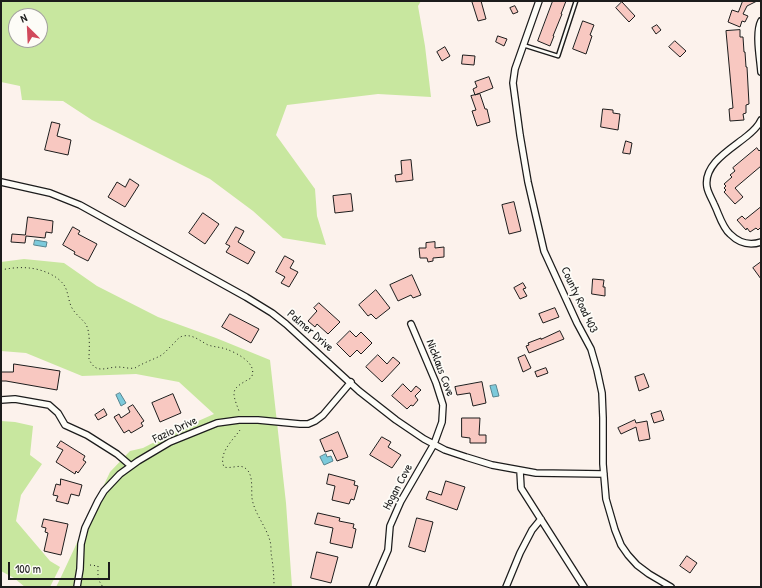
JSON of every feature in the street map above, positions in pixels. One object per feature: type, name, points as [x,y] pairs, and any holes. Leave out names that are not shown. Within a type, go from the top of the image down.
[{"type":"street","name":"County Road 403","points":[[539,1],[515,69],[513,83],[528,182],[544,251],[577,323],[591,349],[597,370],[602,394],[603,464],[606,499],[610,518],[621,546],[628,555],[637,565],[649,574],[671,587]]},
{"type":"street","points":[[761,21],[758,34],[761,72]]},
{"type":"street","points":[[761,120],[753,131],[715,162],[708,175],[707,188],[726,231],[736,240],[745,244],[757,244],[761,242]]},
{"type":"street","name":"Palmer Drive","points":[[1,182],[50,193],[80,205],[246,297],[272,313],[286,324],[351,382],[359,391],[396,420],[445,450],[492,465],[520,471],[544,474],[604,474]]},
{"type":"street","name":"Nicklaus Cove","points":[[411,324],[436,383],[443,405],[442,422],[434,444]]},
{"type":"street","name":"Fazio Drive","points":[[77,587],[80,569],[81,544],[85,528],[104,491],[120,474],[170,442],[217,423],[239,420],[258,420],[308,424],[323,415],[351,382]]},
{"type":"street","points":[[1,400],[16,399],[49,405],[58,413],[65,425],[87,435],[131,466]]},
{"type":"street","name":"Hogan Cove","points":[[372,587],[388,550],[390,526],[400,501],[434,444]]},
{"type":"street","points":[[520,471],[521,488],[584,587]]},
{"type":"street","points":[[506,587],[532,530],[541,519]]},
{"type":"lane","points":[[523,45],[558,56],[576,1]]},
{"type":"path","points":[[1,270],[29,268],[49,273],[63,284],[71,306],[87,327],[89,359],[95,367],[99,369],[118,366],[135,368],[161,356],[179,338],[183,336],[196,338],[205,343],[238,354],[249,363],[253,371],[251,378],[239,384],[234,390],[234,398],[239,411]]},
{"type":"path","points":[[240,430],[226,449],[223,456],[223,464],[224,467],[228,468],[240,466],[244,467],[250,475],[254,506],[270,541],[274,587]]},
{"type":"path","points":[[90,565],[98,566],[97,577],[103,587]]},
{"type":"green space","points":[[1,1],[421,1],[418,6],[425,46],[431,97],[378,94],[287,105],[276,135],[315,189],[317,216],[326,245],[283,238],[253,211],[210,179],[92,120],[63,101],[22,100],[20,86],[1,82]]},
{"type":"green space","points":[[24,259],[64,263],[97,286],[158,317],[270,360],[286,503],[292,587],[56,587],[110,472],[130,451],[143,448],[214,414],[179,382],[136,374],[82,376],[26,353],[1,351],[1,262]]},
{"type":"green space","points":[[1,421],[33,426],[30,455],[42,464],[21,495],[16,521],[50,561],[60,567],[50,587],[25,587],[14,578],[1,571]]},
{"type":"water","points":[[35,240],[47,242],[46,247],[34,245]]},
{"type":"water","points":[[496,385],[499,396],[493,397],[490,386]]},
{"type":"water","points":[[120,393],[126,403],[121,406],[116,395]]},
{"type":"water","points":[[326,454],[327,457],[331,456],[333,461],[324,465],[320,457]]},
{"type":"building","points":[[481,1],[486,19],[478,21],[472,2]]},
{"type":"building","points":[[553,1],[566,1],[550,46],[538,41]]},
{"type":"building","points":[[743,1],[757,1],[747,6],[743,14],[748,16],[745,22],[742,21],[740,27],[728,22],[732,10],[738,12]]},
{"type":"building","points":[[622,2],[635,16],[629,22],[616,8]]},
{"type":"building","points":[[515,6],[518,12],[513,14],[510,8]]},
{"type":"building","points":[[583,21],[594,25],[586,54],[573,49]]},
{"type":"building","points":[[657,25],[661,30],[656,34],[652,28]]},
{"type":"building","points":[[740,30],[740,37],[743,37],[747,67],[749,104],[746,105],[746,113],[743,114],[744,120],[730,121],[729,109],[733,108],[726,31]]},
{"type":"building","points":[[498,36],[507,39],[504,46],[496,42]]},
{"type":"building","points":[[675,41],[686,51],[680,57],[669,47]]},
{"type":"building","points":[[445,47],[450,56],[442,61],[437,52]]},
{"type":"building","points":[[463,55],[475,56],[474,65],[462,64]]},
{"type":"building","points":[[489,77],[493,88],[475,95],[473,89],[477,87],[475,82]]},
{"type":"building","points":[[480,94],[485,109],[487,109],[490,122],[477,126],[472,111],[476,110],[471,96]]},
{"type":"building","points":[[603,109],[613,110],[613,113],[620,114],[618,130],[601,127]]},
{"type":"building","points":[[52,122],[60,124],[57,136],[71,140],[68,155],[45,150]]},
{"type":"building","points":[[626,141],[632,143],[630,154],[623,153]]},
{"type":"building","points":[[757,148],[759,151],[761,149],[761,166],[735,188],[743,197],[735,204],[724,192],[726,190],[724,188],[726,186],[724,184],[732,177],[730,175],[735,171],[733,168]]},
{"type":"building","points":[[411,160],[413,180],[396,182],[395,175],[402,174],[401,161]]},
{"type":"building","points":[[130,179],[139,185],[125,207],[108,197],[117,182],[125,187]]},
{"type":"building","points":[[351,194],[353,211],[335,213],[333,196]]},
{"type":"building","points":[[514,202],[521,231],[509,234],[502,205]]},
{"type":"building","points":[[761,207],[761,227],[758,230],[756,228],[750,232],[747,228],[746,230],[737,220],[742,216],[745,219]]},
{"type":"building","points":[[203,213],[219,224],[205,244],[189,233]]},
{"type":"building","points":[[28,217],[53,221],[52,233],[46,232],[45,238],[26,236],[25,243],[11,242],[12,234],[25,235]]},
{"type":"building","points":[[73,227],[80,231],[78,234],[97,244],[88,261],[74,254],[75,252],[63,245]]},
{"type":"building","points":[[236,227],[244,231],[238,242],[255,252],[248,264],[226,252],[230,246],[226,244]]},
{"type":"building","points":[[435,242],[435,248],[444,247],[444,257],[433,258],[433,261],[428,262],[427,258],[420,258],[419,248],[426,248],[426,243]]},
{"type":"building","points":[[285,256],[294,261],[290,268],[298,272],[289,287],[281,283],[285,277],[276,272]]},
{"type":"building","points":[[761,262],[761,279],[753,268]]},
{"type":"building","points":[[412,275],[421,295],[413,298],[411,295],[398,301],[390,285]]},
{"type":"building","points":[[593,279],[604,280],[603,287],[605,287],[605,296],[592,294]]},
{"type":"building","points":[[523,283],[526,288],[523,289],[527,296],[520,299],[514,288]]},
{"type":"building","points":[[376,290],[390,308],[376,319],[371,314],[368,316],[359,305]]},
{"type":"building","points":[[319,303],[340,322],[328,334],[317,324],[315,327],[308,321],[317,311],[314,308]]},
{"type":"building","points":[[555,308],[559,317],[543,323],[539,314]]},
{"type":"building","points":[[230,314],[259,329],[251,343],[222,327]]},
{"type":"building","points":[[350,331],[356,337],[361,332],[372,343],[361,354],[357,350],[350,357],[337,344]]},
{"type":"building","points":[[560,331],[564,339],[529,353],[526,346],[529,345],[528,343]]},
{"type":"building","points":[[378,355],[387,364],[393,357],[400,363],[382,382],[366,367]]},
{"type":"building","points":[[525,355],[531,368],[523,372],[518,358]]},
{"type":"building","points":[[14,364],[60,371],[57,390],[1,381],[1,372],[13,372]]},
{"type":"building","points":[[546,368],[548,373],[537,377],[535,372]]},
{"type":"building","points":[[644,374],[649,387],[639,391],[635,377]]},
{"type":"building","points":[[482,382],[486,403],[473,406],[470,393],[457,395],[455,387]]},
{"type":"building","points":[[403,384],[411,392],[416,386],[421,390],[415,396],[418,400],[413,406],[411,405],[407,409],[392,396]]},
{"type":"building","points":[[173,394],[181,413],[160,422],[152,403]]},
{"type":"building","points":[[133,405],[144,421],[141,423],[143,426],[131,433],[129,430],[124,433],[114,417],[119,414],[121,418],[130,412],[128,408]]},
{"type":"building","points":[[104,409],[107,415],[98,420],[95,415]]},
{"type":"building","points":[[661,411],[664,420],[654,423],[651,414]]},
{"type":"building","points":[[462,418],[480,418],[479,435],[486,435],[486,443],[470,443],[470,438],[462,437]]},
{"type":"building","points":[[635,420],[636,423],[647,421],[650,439],[639,441],[636,427],[621,434],[618,428]]},
{"type":"building","points":[[338,432],[348,457],[337,461],[332,450],[325,452],[320,440]]},
{"type":"building","points":[[382,437],[391,442],[388,447],[401,455],[392,468],[370,455]]},
{"type":"building","points":[[61,441],[85,456],[83,460],[86,462],[78,473],[76,471],[75,474],[56,462],[63,450],[57,447]]},
{"type":"building","points":[[329,474],[355,481],[354,485],[358,486],[354,500],[351,499],[349,504],[332,500],[335,486],[327,484]]},
{"type":"building","points":[[61,479],[82,485],[79,496],[71,494],[68,504],[56,501],[58,496],[53,495],[56,484],[60,485]]},
{"type":"building","points":[[446,481],[465,487],[457,510],[426,499],[429,491],[441,495]]},
{"type":"building","points":[[318,513],[340,518],[339,521],[354,524],[353,528],[356,529],[352,548],[330,543],[333,528],[315,524]]},
{"type":"building","points":[[417,518],[433,522],[425,552],[409,547]]},
{"type":"building","points":[[44,519],[68,524],[61,555],[44,551],[48,533],[45,532],[46,528],[42,527]]},
{"type":"building","points":[[317,552],[338,557],[331,583],[311,578]]},
{"type":"building","points":[[687,556],[697,563],[690,573],[680,566]]}]
